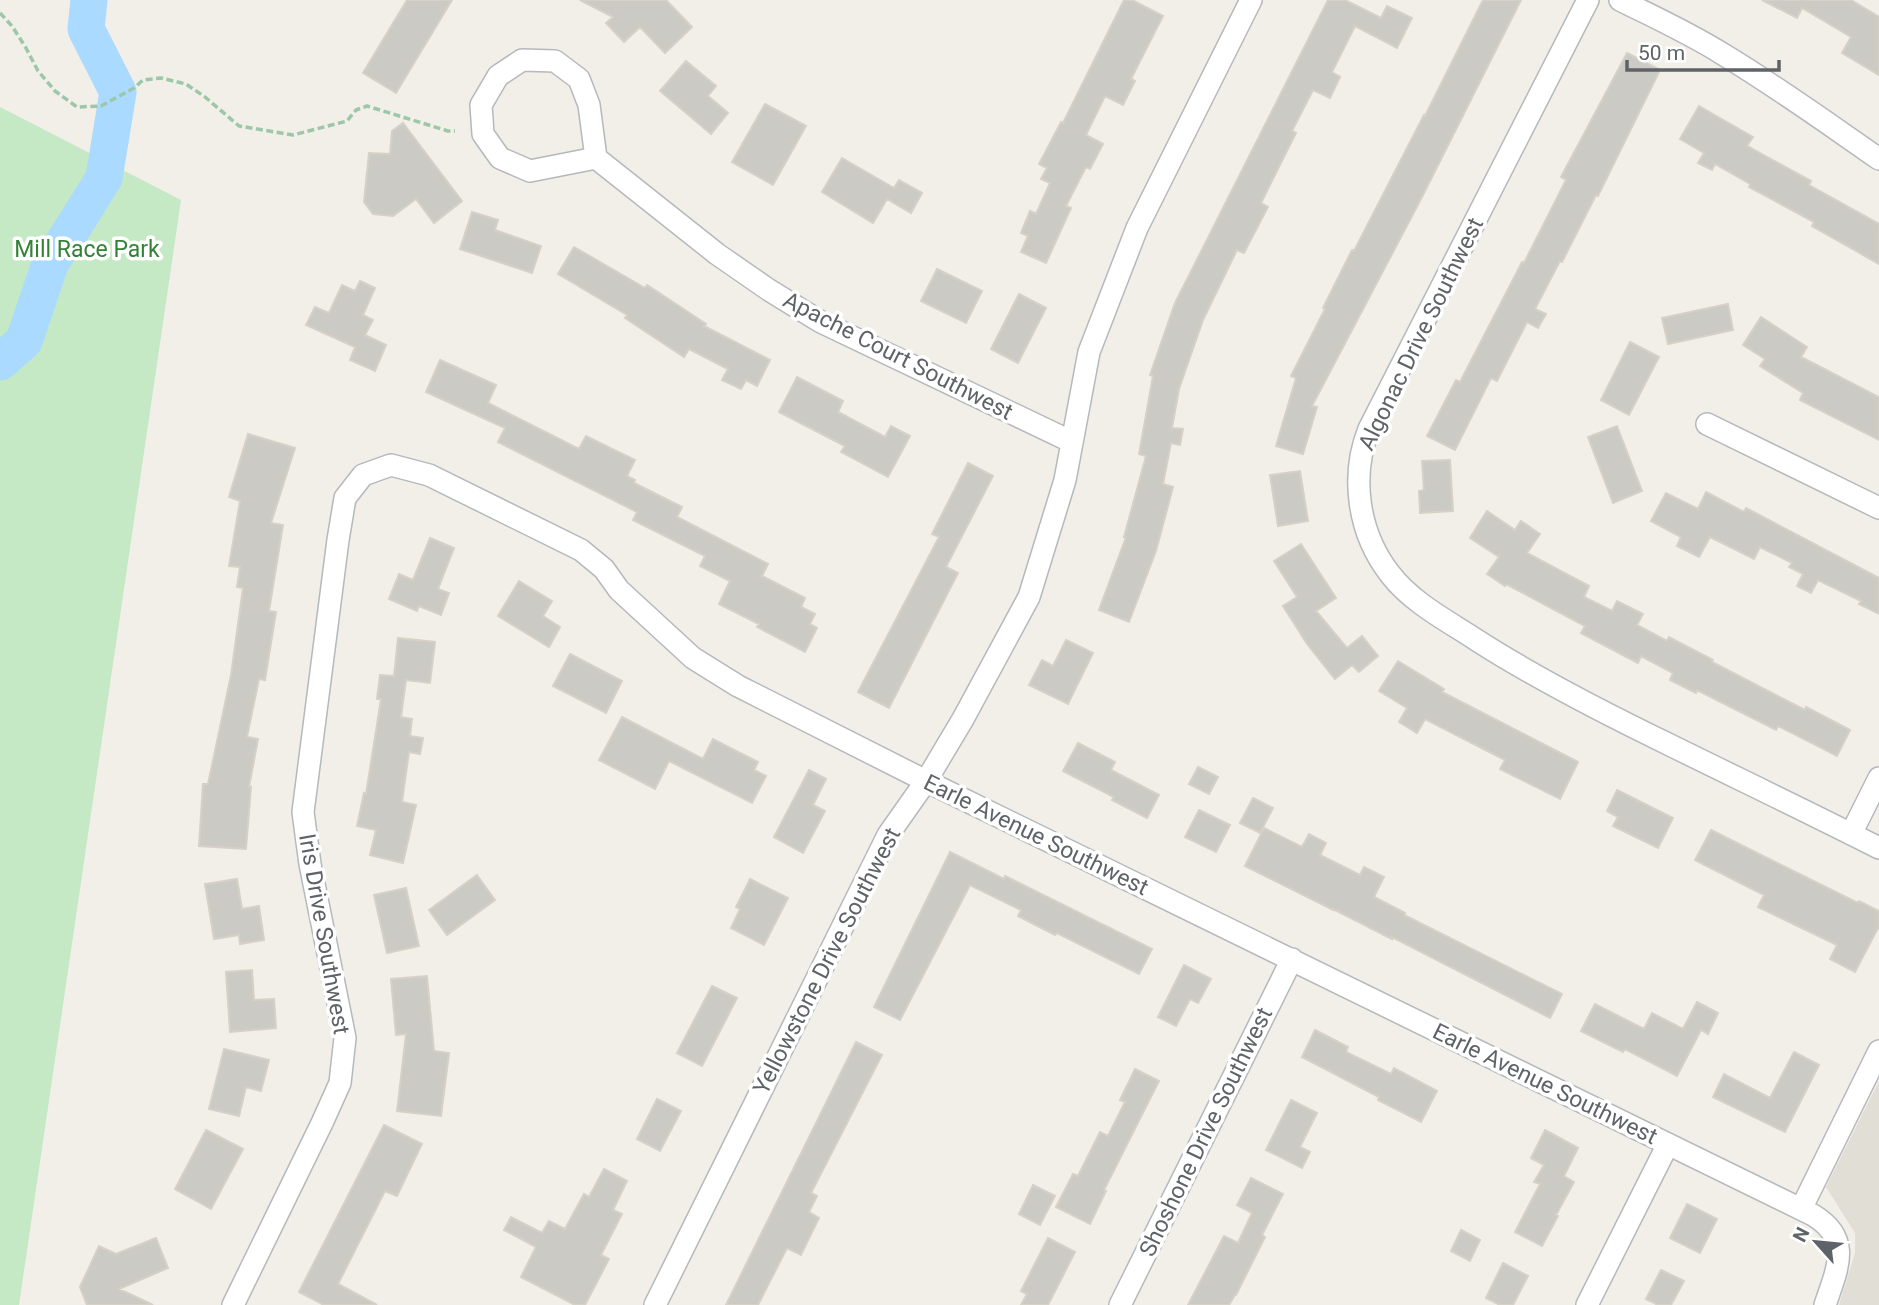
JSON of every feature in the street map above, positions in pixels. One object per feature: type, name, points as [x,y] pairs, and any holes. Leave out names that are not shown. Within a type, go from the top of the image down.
[{"type":"street","name":"Yellowstone Drive Southwest","points":[[655,1305],[888,835],[926,782],[1029,597],[1065,480],[1089,352],[1137,228],[1251,0]]},
{"type":"street","name":"Algonac Drive Southwest","points":[[1588,0],[1369,429],[1363,445],[1359,474],[1365,526],[1378,558],[1402,587],[1433,612],[1490,649],[1616,718],[1879,848]]},
{"type":"street","points":[[1620,0],[1721,53],[1879,159]]},
{"type":"street","points":[[522,60],[555,61],[579,79],[589,105],[596,158],[530,171],[500,158],[483,134],[481,105],[498,76],[522,60]]},
{"type":"street","name":"Apache Court Southwest","points":[[596,158],[717,254],[821,322],[1072,442]]},
{"type":"street","points":[[1707,424],[1879,508]]},
{"type":"street","name":"Earle Avenue Southwest","points":[[338,540],[345,498],[363,475],[391,465],[429,475],[581,550],[604,569],[619,590],[693,658],[738,686],[926,782],[1822,1221],[1830,1228],[1839,1245],[1838,1263],[1825,1305]]},
{"type":"street","name":"Iris Drive Southwest","points":[[233,1305],[340,1083],[345,1038],[310,864],[303,812],[338,540]]},
{"type":"street","points":[[1852,834],[1879,778]]},
{"type":"street","name":"Shoshone Drive Southwest","points":[[1120,1305],[1292,959]]},
{"type":"street","points":[[1801,1209],[1878,1055]]},
{"type":"street","points":[[1587,1305],[1668,1144]]},
{"type":"path","points":[[0,13],[12,26],[38,71],[55,91],[77,107],[102,107],[143,80],[161,78],[186,84],[239,126],[266,132],[293,135],[330,127],[347,121],[356,110],[367,106],[455,131]]},
{"type":"shaded area","points":[[1879,1081],[1879,1305],[1839,1305],[1855,1253],[1855,1233],[1826,1187]]},
{"type":"green space","name":"Mill Race Park","points":[[0,107],[181,200],[19,1305],[0,1305]]},
{"type":"building","points":[[407,0],[452,0],[396,93],[363,73]]},
{"type":"building","points":[[580,0],[666,0],[692,27],[665,53],[640,27],[624,42],[606,23],[613,17]]},
{"type":"building","points":[[1124,0],[1132,0],[1163,16],[1131,79],[1135,81],[1123,105],[1105,96],[1086,135],[1103,144],[1090,169],[1086,167],[1066,206],[1071,208],[1046,263],[1021,252],[1028,236],[1021,233],[1030,211],[1036,214],[1050,183],[1041,179],[1047,168],[1039,164],[1061,122],[1063,123]]},
{"type":"building","points":[[1328,0],[1345,0],[1381,18],[1387,6],[1412,18],[1397,48],[1355,26],[1332,72],[1340,77],[1330,98],[1313,90],[1292,131],[1296,133],[1261,203],[1268,207],[1244,253],[1237,250],[1203,320],[1179,389],[1172,428],[1183,429],[1180,445],[1171,443],[1163,484],[1173,487],[1156,551],[1129,622],[1099,610],[1126,537],[1146,456],[1139,454],[1153,376],[1150,375],[1175,303]]},
{"type":"building","points":[[1483,0],[1521,0],[1421,199],[1312,406],[1317,407],[1303,454],[1276,446],[1296,378],[1291,376],[1352,250],[1354,251],[1425,116]]},
{"type":"building","points":[[1762,0],[1851,0],[1879,17],[1879,75],[1842,53],[1851,37],[1802,8],[1797,18]]},
{"type":"building","points":[[1627,53],[1660,70],[1598,196],[1596,195],[1535,309],[1546,314],[1538,328],[1527,322],[1497,381],[1491,378],[1455,450],[1427,436],[1456,380],[1460,382],[1522,262],[1524,263],[1566,180],[1561,177]]},
{"type":"building","points":[[686,61],[716,86],[708,96],[728,113],[711,134],[660,91]]},
{"type":"building","points":[[765,104],[806,126],[773,185],[732,162]]},
{"type":"building","points":[[1699,106],[1753,137],[1747,146],[1811,181],[1809,185],[1879,224],[1879,264],[1812,226],[1814,222],[1749,187],[1750,184],[1715,164],[1712,170],[1698,163],[1704,153],[1680,139]]},
{"type":"building","points":[[403,123],[462,201],[434,223],[416,199],[393,216],[373,214],[364,202],[369,153],[390,154],[392,131]]},
{"type":"building","points":[[842,158],[894,188],[899,180],[922,193],[911,213],[887,199],[873,223],[822,192]]},
{"type":"building","points":[[472,212],[498,220],[495,230],[541,246],[532,273],[460,249]]},
{"type":"building","points":[[574,247],[645,288],[647,285],[706,324],[704,326],[770,360],[757,386],[746,380],[741,389],[722,380],[728,369],[689,349],[684,357],[625,318],[627,315],[558,274]]},
{"type":"building","points":[[937,269],[982,291],[966,323],[921,301]]},
{"type":"building","points":[[360,281],[375,288],[363,315],[373,320],[365,335],[386,345],[375,371],[350,360],[355,347],[306,325],[315,307],[329,313],[342,285],[355,291]]},
{"type":"building","points":[[1019,294],[1046,308],[1018,363],[991,349]]},
{"type":"building","points":[[1728,304],[1733,330],[1668,344],[1662,318]]},
{"type":"building","points":[[1761,317],[1807,347],[1801,357],[1879,397],[1879,440],[1800,400],[1803,393],[1760,366],[1765,359],[1743,345]]},
{"type":"building","points":[[1630,342],[1659,357],[1629,415],[1601,400]]},
{"type":"building","points":[[440,360],[496,385],[488,403],[579,449],[586,436],[635,460],[627,476],[635,480],[634,483],[682,507],[677,517],[768,564],[762,576],[805,598],[801,607],[815,614],[810,624],[817,628],[805,652],[719,604],[730,581],[700,566],[705,556],[633,520],[637,512],[498,442],[505,428],[426,392]]},
{"type":"building","points":[[797,377],[843,401],[838,412],[885,437],[891,426],[910,436],[888,477],[841,452],[845,446],[779,412]]},
{"type":"building","points":[[1617,426],[1642,491],[1613,503],[1588,437]]},
{"type":"building","points":[[248,434],[295,448],[271,523],[283,525],[269,611],[276,612],[265,680],[259,679],[247,737],[258,739],[249,787],[246,849],[199,846],[203,784],[208,784],[231,675],[243,588],[237,587],[240,567],[229,566],[240,501],[229,497]]},
{"type":"building","points":[[1450,460],[1453,511],[1420,513],[1419,491],[1424,490],[1422,461]]},
{"type":"building","points":[[968,463],[993,476],[946,567],[958,573],[889,708],[858,692],[939,537],[932,534]]},
{"type":"building","points":[[1300,471],[1308,521],[1278,526],[1270,475]]},
{"type":"building","points":[[1706,492],[1744,512],[1746,508],[1879,578],[1879,614],[1859,604],[1861,601],[1818,580],[1811,593],[1797,586],[1803,574],[1789,567],[1792,563],[1760,547],[1754,559],[1710,537],[1699,557],[1677,546],[1681,537],[1651,521],[1666,493],[1698,509]]},
{"type":"building","points":[[1487,511],[1515,530],[1521,521],[1540,534],[1527,553],[1589,586],[1584,597],[1612,611],[1617,601],[1643,614],[1637,625],[1667,641],[1669,637],[1805,710],[1806,707],[1850,730],[1837,756],[1778,726],[1776,730],[1697,690],[1696,693],[1670,680],[1673,673],[1641,656],[1638,663],[1581,633],[1585,626],[1506,584],[1505,586],[1487,574],[1499,557],[1470,538]]},
{"type":"building","points":[[430,538],[454,548],[438,589],[449,593],[441,615],[419,606],[417,611],[389,599],[399,574],[413,580]]},
{"type":"building","points":[[1301,544],[1336,598],[1316,611],[1347,648],[1362,636],[1378,656],[1359,672],[1352,665],[1335,679],[1307,644],[1283,606],[1297,597],[1274,561]]},
{"type":"building","points":[[519,581],[552,601],[543,616],[560,627],[549,647],[498,616]]},
{"type":"building","points":[[398,638],[435,642],[430,683],[406,680],[401,717],[412,719],[410,736],[423,738],[420,754],[409,752],[402,802],[416,805],[403,863],[370,855],[376,830],[357,826],[364,793],[366,794],[381,699],[377,699],[380,675],[394,676]]},
{"type":"building","points":[[1066,640],[1093,653],[1068,704],[1029,685],[1042,660],[1053,666]]},
{"type":"building","points":[[570,654],[622,681],[606,713],[553,686]]},
{"type":"building","points":[[1398,661],[1444,689],[1442,692],[1578,762],[1560,799],[1500,769],[1505,760],[1425,719],[1417,733],[1399,722],[1407,708],[1379,691]]},
{"type":"building","points":[[622,717],[703,759],[713,739],[758,762],[754,770],[766,776],[752,803],[669,761],[655,789],[599,760]]},
{"type":"building","points":[[1078,743],[1115,762],[1111,770],[1159,795],[1147,818],[1112,800],[1114,797],[1063,771]]},
{"type":"building","points":[[1198,767],[1218,777],[1209,794],[1189,784]]},
{"type":"building","points":[[809,770],[826,779],[813,805],[825,811],[803,853],[774,837]]},
{"type":"building","points":[[1617,790],[1673,818],[1658,848],[1613,826],[1618,817],[1607,811]]},
{"type":"building","points":[[1253,798],[1273,808],[1260,833],[1240,823]]},
{"type":"building","points":[[1199,810],[1230,825],[1216,852],[1185,837]]},
{"type":"building","points":[[1264,828],[1302,847],[1309,834],[1326,843],[1320,855],[1360,875],[1364,867],[1384,877],[1374,897],[1405,913],[1404,915],[1562,994],[1550,1018],[1245,866]]},
{"type":"building","points":[[1711,830],[1879,911],[1879,926],[1855,972],[1830,959],[1837,945],[1758,907],[1764,895],[1695,860]]},
{"type":"building","points":[[950,852],[1004,879],[1005,876],[1152,949],[1139,974],[1018,916],[1021,910],[970,885],[900,1020],[874,1007]]},
{"type":"building","points":[[477,875],[495,900],[447,935],[429,910]]},
{"type":"building","points":[[237,879],[242,909],[259,906],[264,940],[240,944],[239,935],[214,939],[205,884]]},
{"type":"building","points":[[750,879],[788,898],[764,945],[731,928],[740,909],[736,907]]},
{"type":"building","points":[[406,888],[419,946],[387,953],[374,895]]},
{"type":"building","points":[[1184,965],[1211,979],[1198,1003],[1190,999],[1176,1026],[1158,1017]]},
{"type":"building","points":[[252,970],[254,1000],[274,999],[276,1028],[230,1032],[226,972]]},
{"type":"building","points":[[427,976],[434,1051],[449,1053],[441,1116],[397,1111],[406,1034],[396,1035],[391,979]]},
{"type":"building","points":[[712,986],[737,998],[702,1066],[677,1053]]},
{"type":"building","points":[[1697,1002],[1718,1013],[1708,1034],[1701,1030],[1677,1076],[1625,1049],[1623,1052],[1581,1031],[1595,1004],[1644,1029],[1652,1013],[1683,1029]]},
{"type":"building","points":[[1315,1030],[1348,1047],[1346,1052],[1391,1074],[1394,1068],[1437,1091],[1421,1122],[1302,1057]]},
{"type":"building","points":[[856,1042],[882,1055],[811,1193],[817,1196],[809,1212],[819,1218],[801,1255],[787,1248],[758,1305],[726,1305]]},
{"type":"building","points":[[224,1049],[269,1060],[261,1091],[246,1087],[239,1116],[209,1109]]},
{"type":"building","points":[[1794,1052],[1819,1065],[1785,1132],[1713,1097],[1724,1074],[1770,1098]]},
{"type":"building","points":[[1135,1069],[1159,1081],[1104,1190],[1106,1191],[1090,1224],[1056,1207],[1073,1174],[1078,1176],[1100,1132],[1108,1136],[1125,1102],[1120,1100]]},
{"type":"building","points":[[657,1099],[681,1111],[660,1151],[637,1139]]},
{"type":"building","points":[[1291,1100],[1317,1113],[1300,1147],[1310,1152],[1302,1168],[1266,1150]]},
{"type":"building","points":[[384,1125],[422,1144],[397,1196],[385,1191],[338,1284],[377,1305],[324,1305],[299,1292]]},
{"type":"building","points":[[206,1130],[243,1149],[211,1209],[175,1189]]},
{"type":"building","points":[[1545,1130],[1578,1148],[1564,1176],[1574,1182],[1542,1246],[1515,1232],[1540,1184],[1534,1182],[1544,1165],[1531,1158]]},
{"type":"building","points":[[604,1169],[627,1181],[613,1210],[622,1214],[601,1255],[609,1259],[585,1305],[575,1305],[521,1277],[536,1247],[504,1230],[511,1217],[542,1233],[549,1221],[565,1229],[584,1194],[589,1197]]},
{"type":"building","points":[[1251,1178],[1283,1194],[1262,1235],[1265,1237],[1229,1305],[1188,1305],[1224,1236],[1238,1243],[1252,1213],[1237,1205]]},
{"type":"building","points":[[1033,1185],[1055,1196],[1040,1225],[1019,1214]]},
{"type":"building","points":[[1687,1204],[1717,1219],[1700,1253],[1670,1238]]},
{"type":"building","points":[[1461,1230],[1480,1240],[1470,1261],[1451,1251]]},
{"type":"building","points":[[156,1238],[168,1268],[119,1289],[153,1305],[87,1305],[80,1287],[99,1246],[116,1254]]},
{"type":"building","points":[[1048,1238],[1075,1252],[1048,1305],[1021,1305],[1027,1294],[1021,1291]]},
{"type":"building","points":[[1503,1263],[1528,1276],[1513,1305],[1500,1305],[1486,1298]]},
{"type":"building","points":[[1661,1270],[1684,1281],[1671,1305],[1658,1305],[1646,1299]]},
{"type":"waterway","points":[[0,362],[24,341],[50,264],[104,178],[118,92],[86,29],[89,0]]}]
